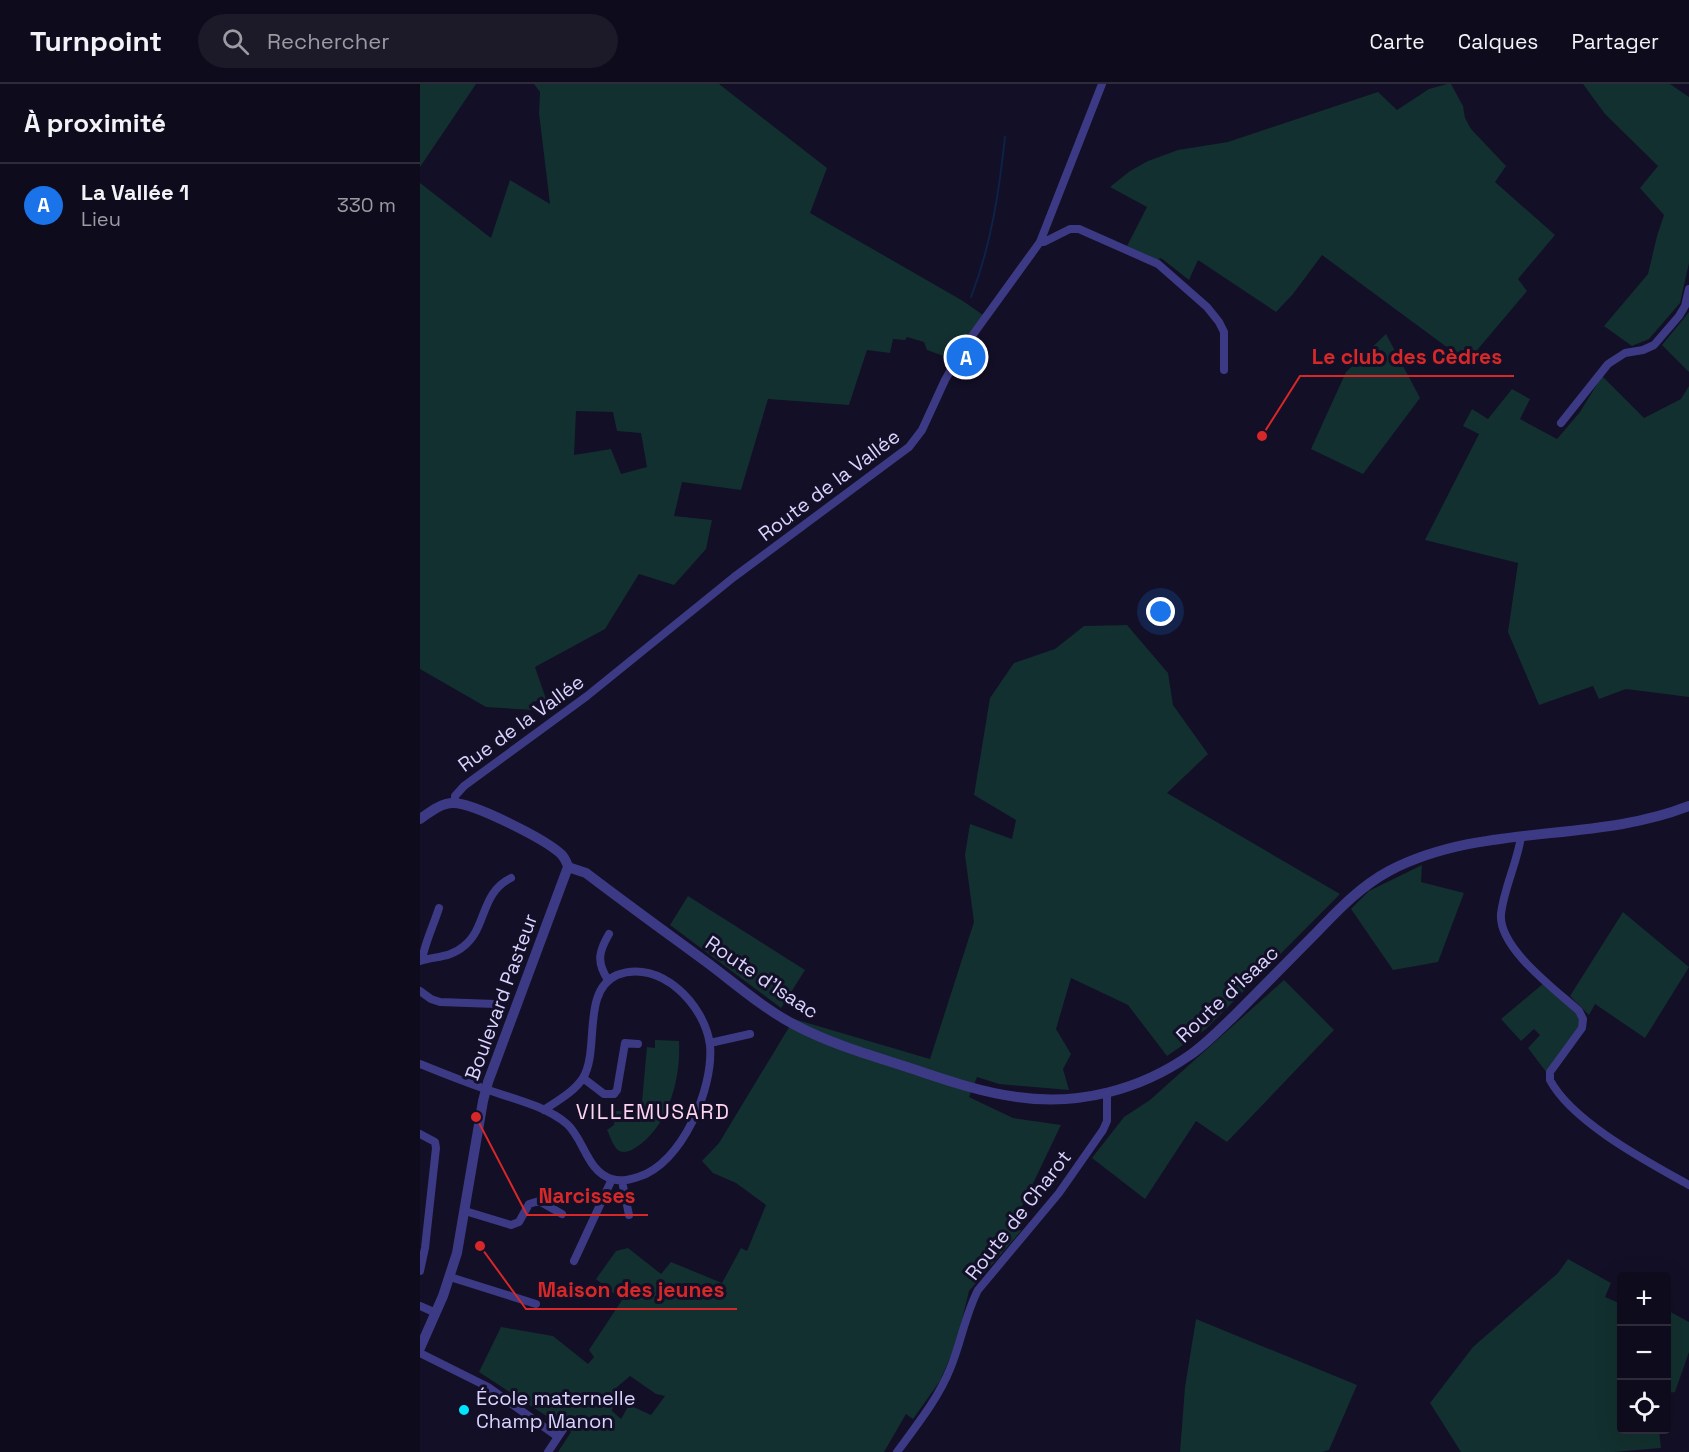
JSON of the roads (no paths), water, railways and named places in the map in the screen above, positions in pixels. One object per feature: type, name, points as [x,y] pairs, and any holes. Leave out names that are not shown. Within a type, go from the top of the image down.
[{"type":"street","name":"Route de la Vallée","points":[[615,674],[734,577],[909,447],[922,430],[959,355],[1040,242],[1102,84]]},
{"type":"street","points":[[1040,242],[1061,232],[1079,229],[1158,264],[1178,279],[1220,322],[1225,343],[1224,370]]},
{"type":"street","points":[[1561,423],[1608,364],[1625,352],[1643,350],[1654,345],[1679,316],[1685,306],[1689,289]]},
{"type":"street","name":"Rue de la Vallée","points":[[454,803],[455,796],[464,786],[615,674]]},
{"type":"street","points":[[420,819],[439,807],[454,803],[487,813],[533,837],[564,857],[568,867]]},
{"type":"street","name":"Route d'Isaac","points":[[568,867],[586,873],[781,1017],[829,1041],[1001,1095],[1034,1100],[1065,1100],[1107,1093],[1142,1082],[1193,1053],[1245,1005],[1342,906],[1378,878],[1411,860],[1450,847],[1631,823],[1672,813],[1689,806]]},
{"type":"street","points":[[1521,837],[1501,915],[1506,936],[1520,957],[1579,1011],[1583,1019],[1582,1028],[1550,1072],[1550,1080],[1567,1102],[1590,1125],[1689,1185]]},
{"type":"street","name":"Boulevard Pasteur","points":[[420,1350],[450,1277],[457,1253],[486,1089],[568,867]]},
{"type":"street","points":[[439,908],[421,961],[445,957],[465,946],[472,938],[495,888],[511,878]]},
{"type":"street","points":[[608,980],[602,970],[599,950],[609,934]]},
{"type":"street","points":[[420,1064],[544,1110],[567,1124],[598,1171],[612,1179],[622,1181],[648,1174],[660,1166],[676,1148],[698,1111],[708,1072],[710,1042],[700,1015],[682,992],[653,974],[629,971],[608,980],[600,991],[595,1005],[589,1062],[583,1078],[577,1086],[544,1110]]},
{"type":"street","points":[[420,991],[440,1002],[495,1004]]},
{"type":"street","points":[[710,1042],[750,1034]]},
{"type":"street","points":[[583,1078],[604,1094],[614,1094],[618,1090],[625,1043],[638,1044]]},
{"type":"street","name":"Route de Charot","points":[[897,1452],[949,1372],[971,1303],[978,1290],[1059,1192],[1103,1130],[1107,1120],[1107,1093]]},
{"type":"street","points":[[420,1134],[435,1142],[436,1148],[425,1248],[420,1271]]},
{"type":"street","points":[[574,1261],[612,1179]]},
{"type":"street","points":[[622,1181],[629,1215]]},
{"type":"street","points":[[465,1211],[511,1226],[519,1222],[529,1204],[539,1201],[562,1214]]},
{"type":"street","points":[[450,1277],[536,1304]]},
{"type":"street","points":[[420,1306],[436,1313]]},
{"type":"street","points":[[420,1350],[488,1387],[558,1437]]},
{"type":"street","points":[[548,1452],[564,1428]]},
{"type":"waterway","points":[[971,297],[984,258],[993,218],[1005,137]]},
{"type":"place","name":"La Vallée 1","points":[[966,357]]},
{"type":"place","name":"Le club des Cèdres","points":[[1262,436]]},
{"type":"place","name":"Narcisses","points":[[476,1117]]},
{"type":"place","name":"Maison des jeunes","points":[[480,1246]]},
{"type":"place","name":"École maternelle Champ Manon","points":[[464,1410]]},
{"type":"district","name":"VILLEMUSARD","points":[[653,1111]]}]
